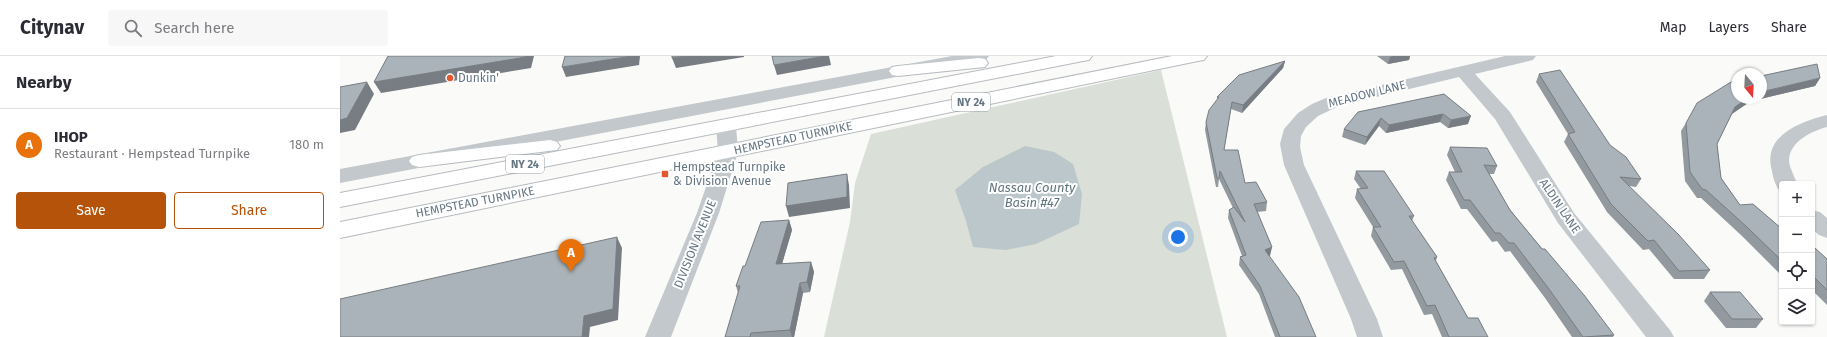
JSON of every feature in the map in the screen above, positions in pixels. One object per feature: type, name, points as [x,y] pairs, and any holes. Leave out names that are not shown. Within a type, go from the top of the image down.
[{"type":"main road","points":[[898,72],[1048,56]]},
{"type":"main road","name":"HEMPSTEAD TURNPIKE","points":[[340,200],[1083,56]]},
{"type":"main road","name":"HEMPSTEAD TURNPIKE","points":[[340,230],[1198,56]]},
{"type":"main road","points":[[418,161],[718,127]]},
{"type":"street","points":[[340,176],[980,56]]},
{"type":"street","name":"MEADOW LANE","points":[[1370,337],[1364,318],[1294,166],[1290,143],[1294,130],[1306,115],[1315,109],[1332,102],[1527,56]]},
{"type":"street","name":"ALDIN LANE","points":[[1463,71],[1503,116],[1566,218],[1661,337]]},
{"type":"street","points":[[1785,181],[1779,160],[1787,140],[1809,126],[1827,121]]},
{"type":"street","name":"DIVISION AVENUE","points":[[658,337],[708,213],[728,152],[718,127]]},
{"type":"street","points":[[1815,220],[1827,230]]},
{"type":"shaded area","points":[[1161,70],[1227,337],[824,337],[850,222],[855,183],[871,134]]},
{"type":"water","name":"Nassau County Basin #47","points":[[1025,146],[1054,152],[1073,164],[1082,194],[1079,224],[1036,244],[1006,250],[973,247],[955,190],[983,167]]},
{"type":"building","points":[[388,56],[526,56],[526,57],[374,82]]},
{"type":"building","points":[[565,56],[632,56],[562,67]]},
{"type":"building","points":[[672,56],[686,56],[672,58]]},
{"type":"building","points":[[772,56],[825,56],[774,65]]},
{"type":"building","points":[[1285,61],[1243,105],[1232,102],[1224,150],[1238,150],[1245,183],[1256,182],[1267,202],[1254,204],[1272,247],[1265,250],[1299,297],[1316,337],[1280,337],[1260,286],[1240,257],[1246,255],[1229,210],[1234,207],[1245,222],[1220,171],[1219,178],[1217,178],[1206,122],[1209,110],[1219,97],[1217,97],[1239,75]]},
{"type":"building","points":[[1817,64],[1820,78],[1767,91],[1767,75]]},
{"type":"building","points":[[1560,70],[1610,145],[1626,157],[1641,179],[1620,177],[1679,235],[1710,270],[1679,271],[1654,240],[1648,241],[1611,204],[1568,134],[1575,132],[1539,74]]},
{"type":"building","points":[[367,82],[347,118],[340,120],[340,87]]},
{"type":"building","points":[[1731,82],[1731,104],[1739,104],[1735,107],[1717,144],[1721,178],[1740,205],[1753,204],[1779,226],[1779,258],[1706,190],[1702,189],[1690,172],[1686,123],[1697,103]]},
{"type":"building","points":[[1444,94],[1471,116],[1451,120],[1443,114],[1389,125],[1381,118],[1367,137],[1344,129],[1358,112]]},
{"type":"building","points":[[1450,147],[1487,148],[1497,166],[1484,165],[1510,210],[1542,249],[1545,249],[1584,295],[1614,335],[1583,337],[1514,243],[1509,243],[1500,233],[1495,233],[1470,200],[1464,200],[1449,172],[1462,172]]},
{"type":"building","points":[[1356,171],[1384,171],[1414,216],[1409,216],[1437,257],[1434,258],[1468,318],[1478,318],[1488,337],[1449,337],[1435,305],[1427,306],[1404,261],[1394,262],[1373,227],[1381,227],[1357,189],[1368,188]]},
{"type":"building","points":[[847,174],[847,197],[786,206],[788,183]]},
{"type":"building","points":[[789,220],[776,264],[811,262],[807,282],[800,283],[790,330],[751,333],[750,337],[725,337],[740,286],[736,286],[761,222]]},
{"type":"building","points":[[617,237],[613,309],[584,316],[582,337],[340,337],[340,299]]},
{"type":"building","points":[[1815,248],[1827,259],[1827,290],[1815,278]]},
{"type":"building","points":[[1710,292],[1740,292],[1763,319],[1732,319]]},
{"type":"place","name":"Dunkin'","points":[[450,78]]},
{"type":"place","name":"Hempstead Turnpike & Division Avenue","points":[[665,174]]},
{"type":"place","name":"IHOP","points":[[571,272]]}]
